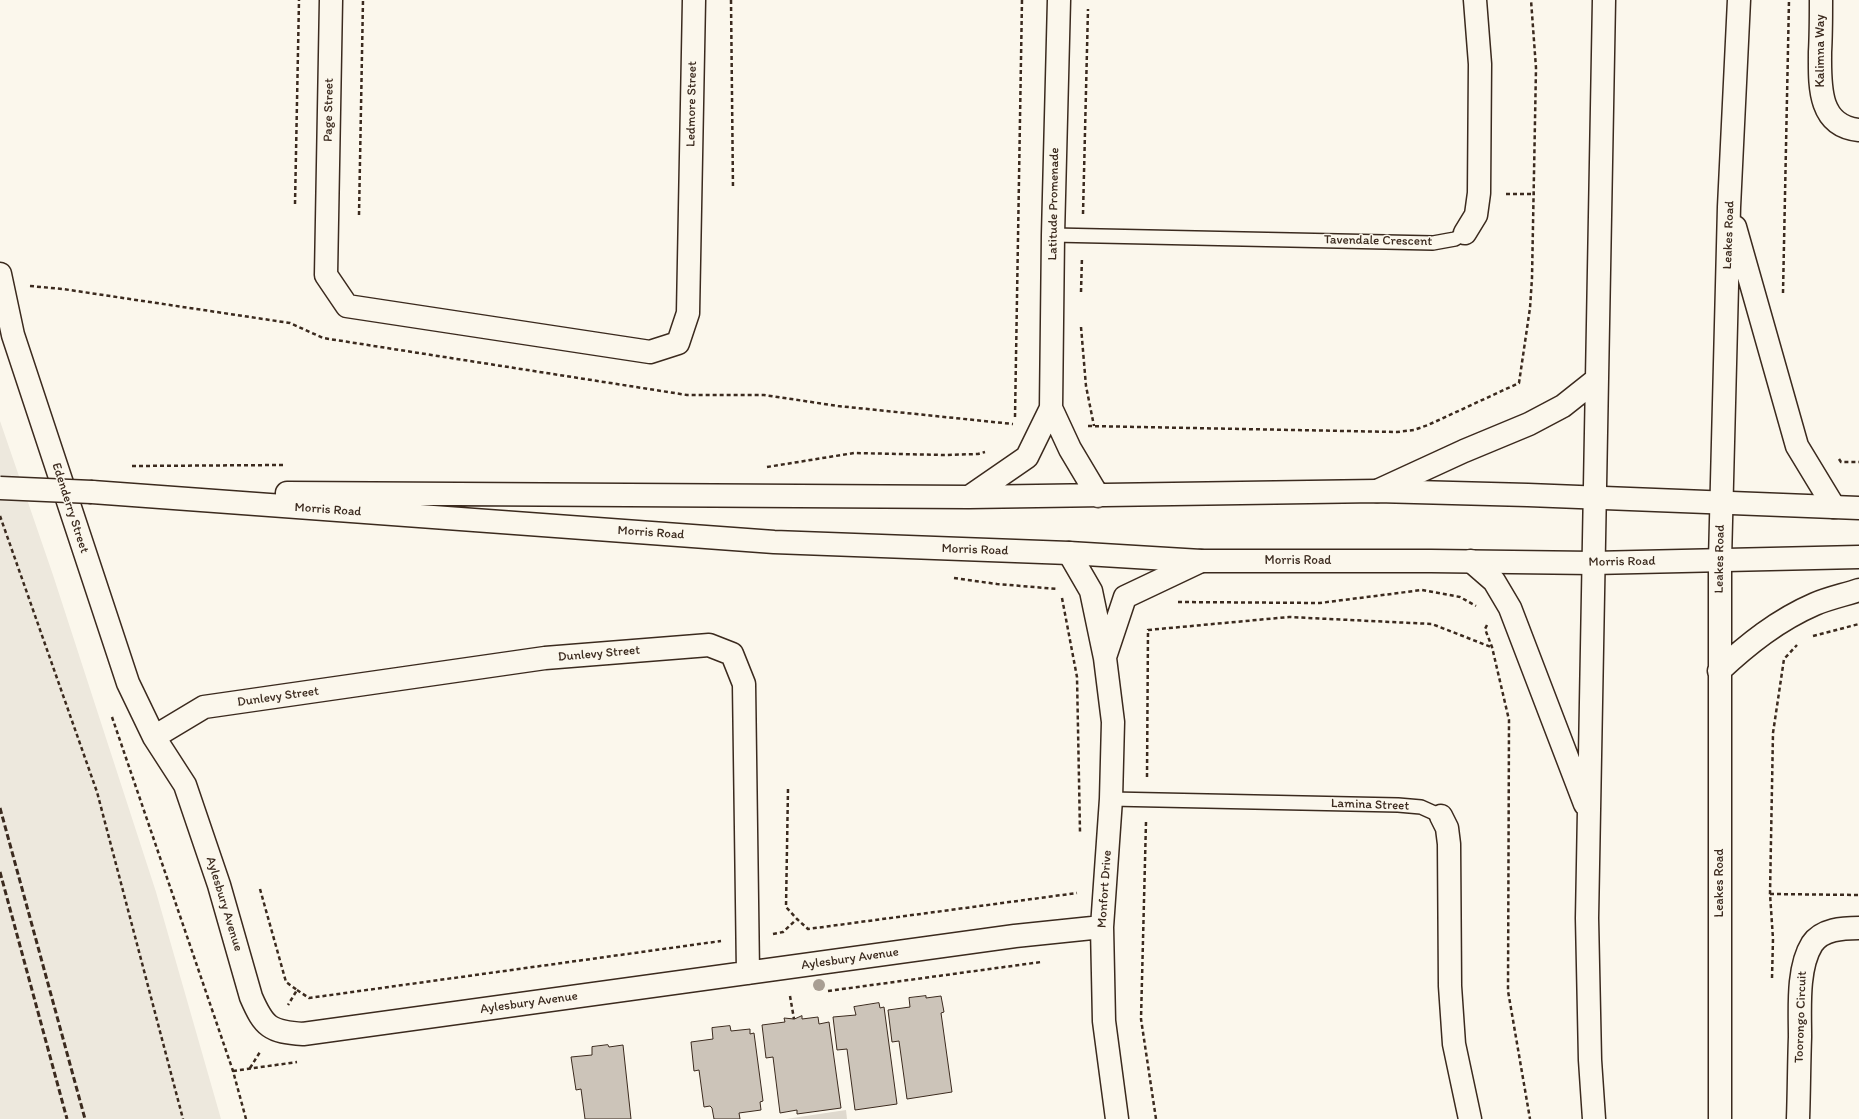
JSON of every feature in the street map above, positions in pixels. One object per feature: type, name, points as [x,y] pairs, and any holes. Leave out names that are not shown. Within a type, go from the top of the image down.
[{"type":"main road","name":"Page Street","points":[[331,0],[326,276],[347,306],[650,352],[678,343],[688,313],[691,208]]},
{"type":"main road","name":"Ledmore Street","points":[[691,208],[694,0]]},
{"type":"main road","name":"Latitude Promenade","points":[[969,497],[1027,457],[1051,408],[1053,235],[1059,0]]},
{"type":"main road","name":"Tavendale Crescent","points":[[1465,233],[1476,215],[1479,193],[1481,94],[1475,0]]},
{"type":"main road","points":[[1594,1119],[1590,1060],[1587,918],[1604,0]]},
{"type":"main road","name":"Leakes Road","points":[[1720,1119],[1720,560],[1729,207],[1739,0]]},
{"type":"main road","name":"Kalimna Way","points":[[1821,0],[1820,86],[1823,101],[1829,114],[1841,124],[1859,130]]},
{"type":"main road","points":[[1729,207],[1796,446],[1834,507]]},
{"type":"main road","name":"Edenderry Street","points":[[2,281],[13,335],[128,683],[154,736]]},
{"type":"main road","points":[[1377,491],[1464,451],[1529,424],[1563,406],[1597,379]]},
{"type":"main road","name":"Latitude Promenade","points":[[1051,408],[1070,449],[1098,496]]},
{"type":"main road","name":"Morris Road","points":[[0,488],[92,492],[774,542],[1069,553],[1201,561],[1470,561],[1593,564],[1859,557]]},
{"type":"main road","name":"Morris Road","points":[[92,492],[969,497],[1377,491],[1594,497],[1859,508]]},
{"type":"main road","name":"Monfort Drive","points":[[1069,553],[1091,592],[1105,658],[1113,722],[1111,799],[1102,927],[1104,1021],[1117,1119]]},
{"type":"main road","name":"Monfort Drive","points":[[1105,658],[1126,597],[1201,561]]},
{"type":"main road","points":[[1470,561],[1494,581],[1510,608],[1589,815]]},
{"type":"main road","points":[[1719,671],[1747,644],[1783,620],[1815,604],[1859,590]]},
{"type":"main road","name":"Dunlevy Street","points":[[154,736],[204,707],[545,658],[709,645],[732,654],[744,684],[748,973]]},
{"type":"main road","name":"Aylesbury Avenue","points":[[154,736],[185,785],[219,885],[252,997],[259,1015],[269,1026],[284,1033],[303,1034],[1007,937],[1102,927]]},
{"type":"main road","name":"Lamina Street","points":[[1441,816],[1447,828],[1449,844],[1450,986],[1454,1044],[1470,1119]]},
{"type":"main road","name":"Toorongo Circuit","points":[[1798,1119],[1801,995],[1804,964],[1812,943],[1826,933],[1843,928],[1859,928]]},
{"type":"lane","name":"Tavendale Crescent","points":[[1053,235],[1433,243],[1455,240],[1465,233]]},
{"type":"lane","name":"Lamina Street","points":[[1111,799],[1398,805],[1421,807],[1441,816]]},
{"type":"path","points":[[295,204],[299,0]]},
{"type":"path","points":[[359,215],[363,0]]},
{"type":"path","points":[[731,0],[733,189]]},
{"type":"path","points":[[1012,430],[1015,424],[1022,0]]},
{"type":"path","points":[[1094,426],[1397,432],[1414,430],[1428,425],[1519,383],[1530,308],[1532,278],[1536,68],[1531,0]]},
{"type":"path","points":[[1783,301],[1789,0]]},
{"type":"path","points":[[2,281],[19,285],[63,289],[290,323],[323,338],[687,395],[764,395],[838,406],[1015,424]]},
{"type":"path","points":[[764,468],[854,454],[944,455],[978,454],[991,450]]},
{"type":"path","points":[[1836,456],[1841,462],[1859,462]]},
{"type":"path","points":[[131,466],[290,465]]},
{"type":"path","points":[[0,516],[96,792],[183,1119]]},
{"type":"path","points":[[1156,1119],[1141,1019],[1148,630],[1289,617],[1432,624],[1492,647]]},
{"type":"path","points":[[1490,619],[1485,629],[1492,647],[1509,720],[1508,991],[1530,1119]]},
{"type":"path","points":[[1809,638],[1859,624]]},
{"type":"path","points":[[1772,978],[1773,939],[1770,894],[1773,733],[1784,659],[1799,643]]},
{"type":"path","points":[[110,710],[233,1071],[246,1119]]},
{"type":"path","points":[[788,789],[786,907],[808,929],[1081,892]]},
{"type":"path","points":[[1770,894],[1859,895]]},
{"type":"path","points":[[297,990],[309,998],[748,938],[783,932],[797,919]]},
{"type":"path","points":[[790,996],[794,1019]]},
{"type":"shaded area","points":[[0,421],[53,575],[156,892],[221,1119],[0,1119]]},
{"type":"shaded area","points":[[846,1110],[847,1119],[786,1119]]},
{"type":"building","points":[[926,996],[926,998],[941,996],[944,1012],[941,1013],[952,1092],[907,1099],[899,1041],[892,1042],[888,1010],[910,1007],[909,998]]},
{"type":"building","points":[[879,1003],[880,1008],[884,1007],[897,1104],[855,1110],[847,1049],[837,1050],[833,1017],[856,1015],[854,1007]]},
{"type":"building","points":[[802,1016],[802,1019],[818,1017],[819,1024],[829,1022],[841,1108],[797,1114],[797,1110],[780,1113],[773,1057],[766,1058],[762,1025],[785,1022],[784,1018],[794,1019]]},
{"type":"building","points":[[730,1026],[731,1031],[750,1029],[750,1034],[754,1033],[763,1101],[760,1102],[761,1110],[739,1113],[740,1119],[714,1119],[712,1108],[710,1106],[704,1107],[699,1070],[694,1071],[691,1042],[713,1039],[712,1028]]},
{"type":"building","points":[[608,1045],[609,1047],[623,1045],[631,1119],[585,1119],[581,1089],[576,1090],[571,1057],[592,1055],[592,1047]]},
{"type":"railway","points":[[0,808],[85,1119]]},
{"type":"railway","points":[[0,872],[67,1119]]}]
